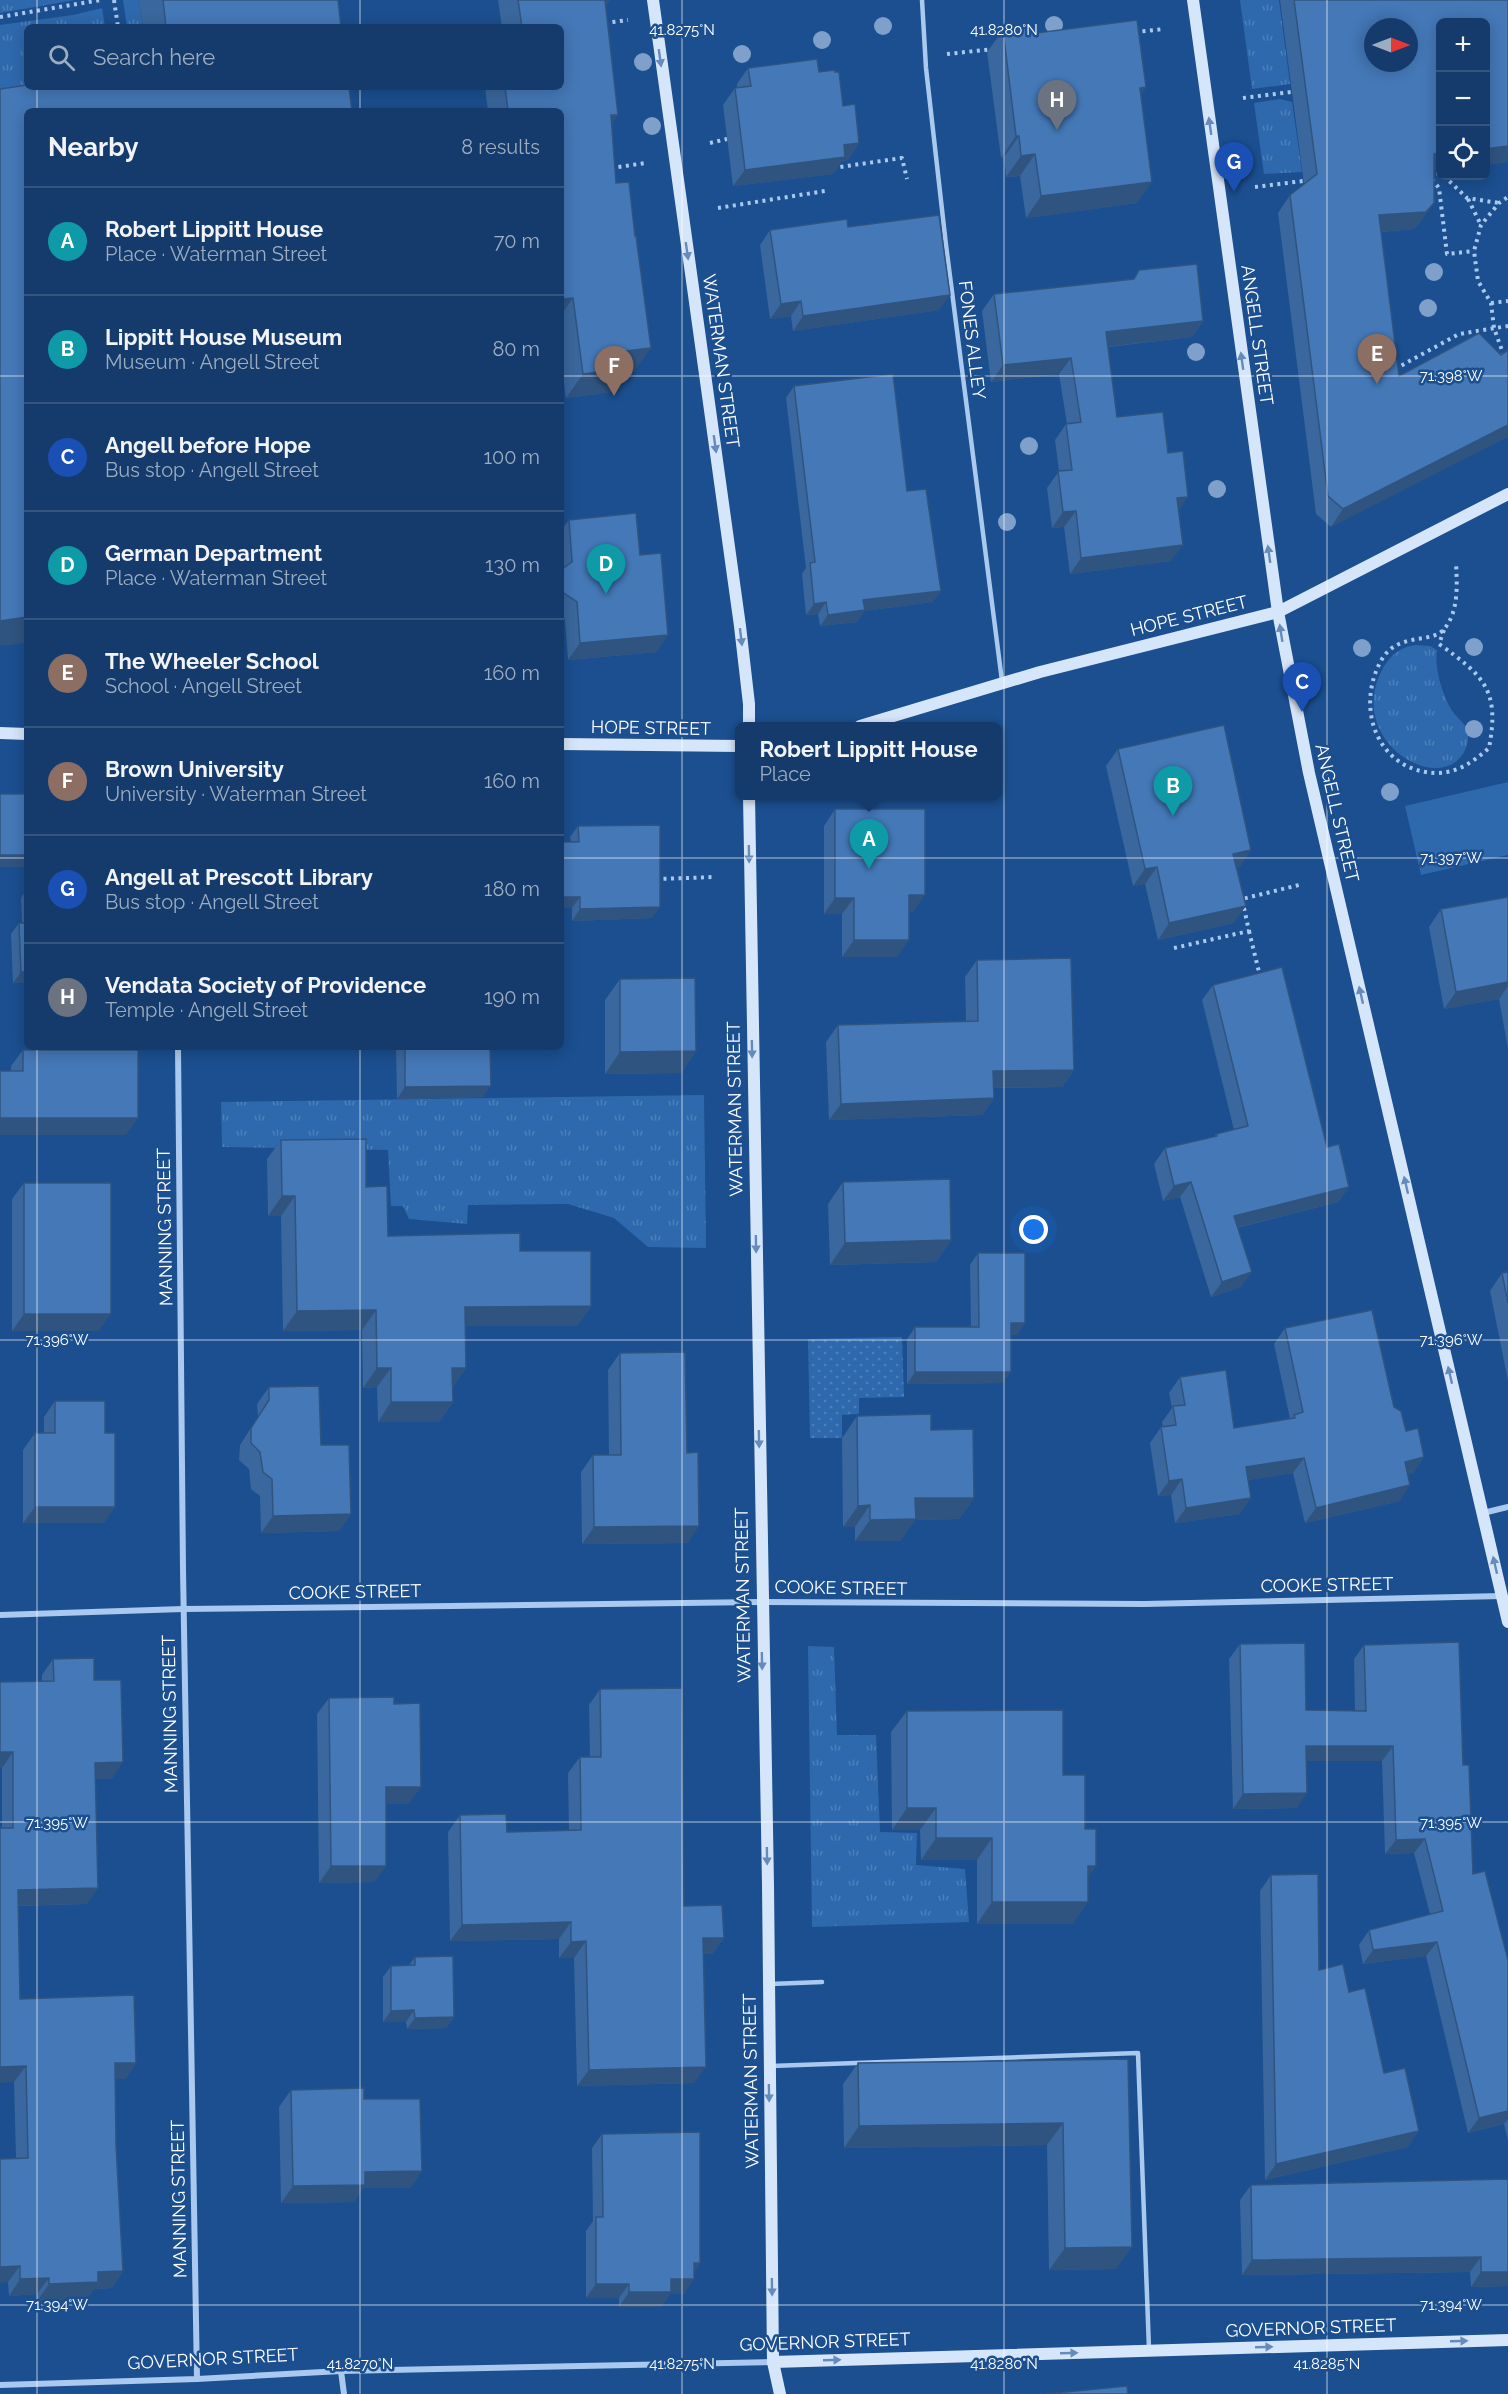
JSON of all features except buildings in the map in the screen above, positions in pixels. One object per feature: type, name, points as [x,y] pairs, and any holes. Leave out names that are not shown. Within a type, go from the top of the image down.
[{"type":"main road","name":"WATERMAN STREET","points":[[652,0],[740,626],[749,722]]},
{"type":"main road","name":"ANGELL STREET","points":[[1193,0],[1278,612],[1309,773],[1508,1622]]},
{"type":"main road","name":"HOPE STREET","points":[[873,722],[1002,683],[1278,612],[1508,494]]},
{"type":"main road","points":[[0,733],[24,734]]},
{"type":"main road","name":"HOPE STREET","points":[[564,744],[735,746]]},
{"type":"main road","name":"WATERMAN STREET","points":[[748,800],[773,2362],[780,2394]]},
{"type":"main road","name":"GOVERNOR STREET","points":[[773,2362],[1508,2340]]},
{"type":"street","name":"MANNING STREET","points":[[178,1050],[183,1609],[197,2379]]},
{"type":"street","points":[[1483,1513],[1508,1507]]},
{"type":"street","name":"COOKE STREET","points":[[0,1615],[183,1609],[761,1602],[1144,1604],[1502,1596]]},
{"type":"street","name":"GOVERNOR STREET","points":[[0,2385],[197,2379],[341,2371],[773,2362]]},
{"type":"street","points":[[341,2371],[344,2394]]},
{"type":"lane","name":"FONES ALLEY","points":[[921,0],[946,245],[1002,683]]},
{"type":"lane","points":[[768,1984],[822,1982]]},
{"type":"lane","points":[[768,2066],[1138,2053],[1149,2350]]},
{"type":"path","points":[[0,17],[101,0]]},
{"type":"path","points":[[114,0],[118,24]]},
{"type":"path","points":[[594,24],[628,20]]},
{"type":"path","points":[[1130,33],[1164,29]]},
{"type":"path","points":[[926,57],[1005,47]]},
{"type":"path","points":[[1243,98],[1291,92]]},
{"type":"path","points":[[710,143],[727,140]]},
{"type":"path","points":[[833,168],[902,158],[907,179]]},
{"type":"path","points":[[604,169],[646,163]]},
{"type":"path","points":[[1436,174],[1427,174],[1439,188],[1447,254],[1474,251]]},
{"type":"path","points":[[1448,180],[1467,198],[1481,225]]},
{"type":"path","points":[[1255,187],[1304,181]]},
{"type":"path","points":[[718,208],[825,191]]},
{"type":"path","points":[[1506,362],[1494,328],[1491,303],[1478,281],[1474,251],[1481,225],[1499,203],[1508,197]]},
{"type":"path","points":[[1467,198],[1499,203]]},
{"type":"path","points":[[1491,303],[1508,301]]},
{"type":"path","points":[[1394,369],[1460,334],[1508,326]]},
{"type":"path","points":[[1444,630],[1436,635],[1406,640],[1394,647],[1383,658],[1372,686],[1370,705],[1372,719],[1383,747],[1400,764],[1418,771],[1446,773],[1460,769],[1489,748],[1493,708],[1488,690],[1478,675],[1439,644],[1453,614],[1457,584],[1456,562]]},
{"type":"path","points":[[652,879],[715,877]]},
{"type":"path","points":[[1259,972],[1242,899],[1303,884]]},
{"type":"path","points":[[1174,948],[1249,931]]},
{"type":"green space","points":[[0,0],[75,0],[0,13]]},
{"type":"green space","points":[[123,0],[139,0],[143,24],[127,24]]},
{"type":"green space","points":[[1240,0],[1279,0],[1290,84],[1252,89]]},
{"type":"green space","points":[[102,8],[105,24],[24,24],[24,90],[96,90],[0,105],[0,25],[73,15]]},
{"type":"green space","points":[[1280,99],[1292,102],[1302,172],[1264,174],[1254,103]]},
{"type":"green space","points":[[1415,645],[1430,646],[1437,650],[1438,674],[1443,691],[1449,706],[1468,732],[1466,748],[1455,762],[1439,768],[1421,766],[1403,756],[1387,742],[1377,722],[1374,698],[1381,672],[1387,661],[1395,654]]},
{"type":"green space","points":[[1508,782],[1508,855],[1421,875],[1405,806]]},
{"type":"green space","points":[[704,1095],[706,1248],[648,1247],[614,1218],[568,1204],[468,1205],[467,1224],[409,1219],[403,1206],[391,1206],[388,1150],[222,1147],[221,1102]]},
{"type":"green space","points":[[902,1337],[904,1397],[859,1398],[859,1414],[842,1415],[842,1438],[810,1438],[808,1339]]},
{"type":"green space","points":[[808,1646],[834,1647],[837,1735],[876,1735],[880,1832],[917,1833],[916,1865],[965,1869],[969,1922],[812,1927]]},
{"type":"place","name":"Vendata Society of Providence","points":[[1057,130]]},
{"type":"place","name":"Angell at Prescott Library","points":[[1234,192]]},
{"type":"place","name":"The Wheeler School","points":[[1377,384]]},
{"type":"place","name":"Brown University","points":[[614,396]]},
{"type":"place","name":"German Department","points":[[606,594]]},
{"type":"place","name":"Angell before Hope","points":[[1302,712]]},
{"type":"place","name":"Lippitt House Museum","points":[[1173,816]]},
{"type":"place","name":"Robert Lippitt House","points":[[869,869]]}]
